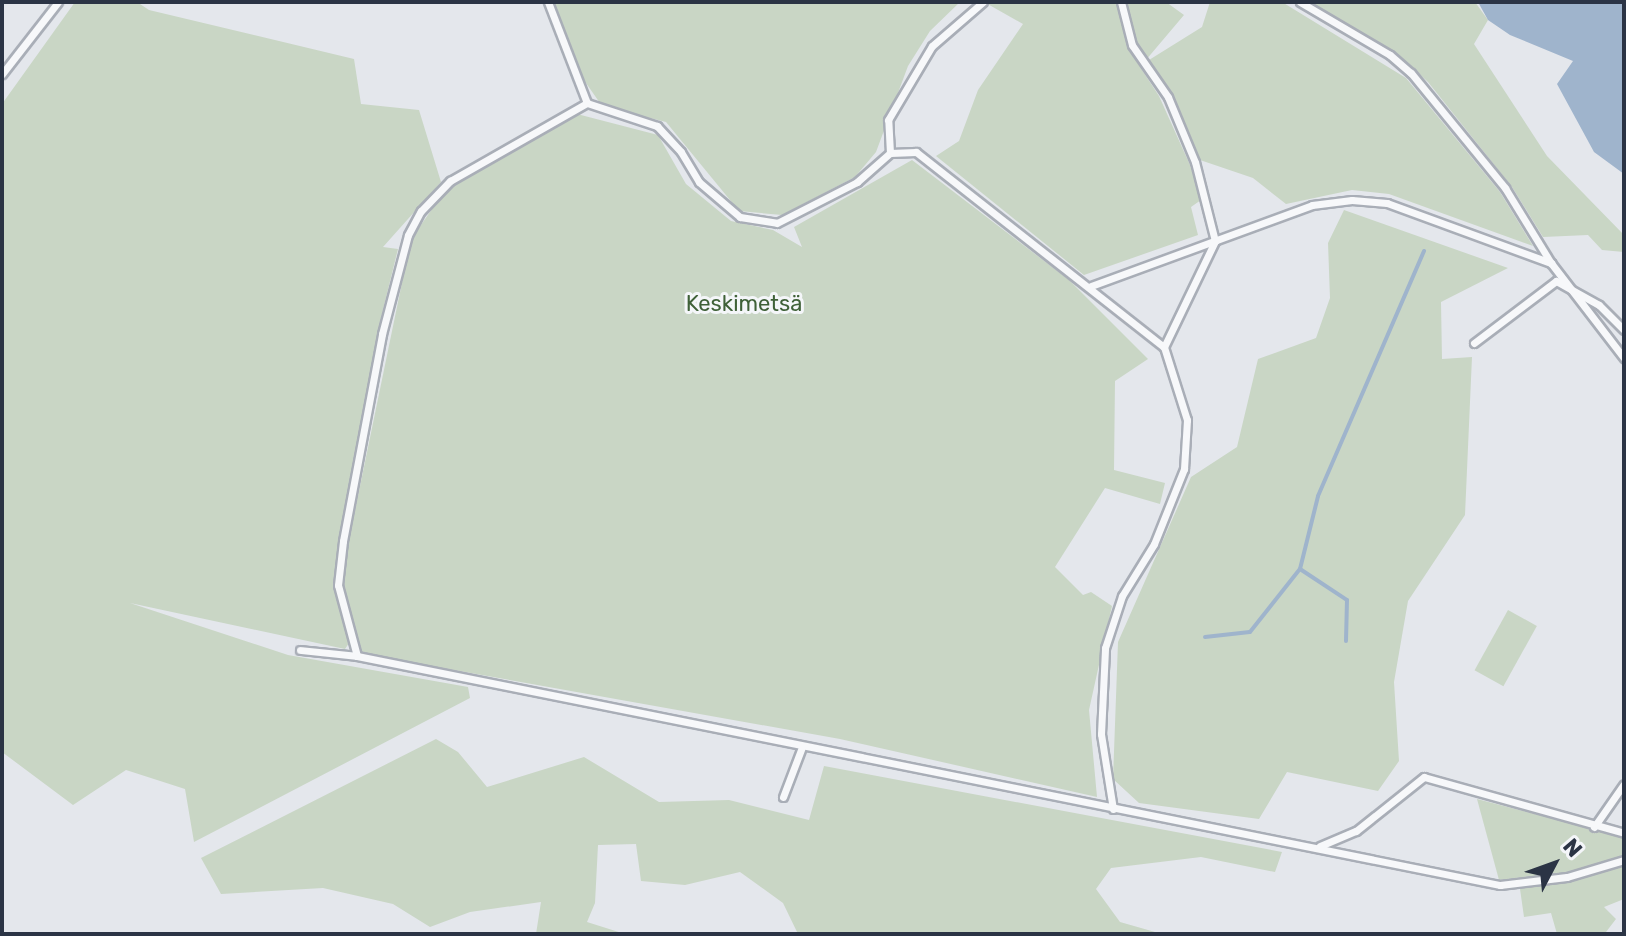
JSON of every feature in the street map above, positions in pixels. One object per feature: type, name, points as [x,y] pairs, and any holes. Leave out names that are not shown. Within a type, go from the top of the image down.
[{"type":"lane","points":[[2,74],[58,2]]},
{"type":"lane","points":[[548,2],[587,103]]},
{"type":"lane","points":[[890,153],[888,120],[932,46],[983,2]]},
{"type":"lane","points":[[1121,2],[1132,45],[1168,97],[1195,162],[1215,241],[1164,347]]},
{"type":"lane","points":[[1300,2],[1379,48],[1411,73],[1505,188],[1551,263],[1624,358]]},
{"type":"lane","points":[[357,656],[338,585],[343,541],[382,334],[408,235],[421,211],[450,181],[587,103],[657,126],[699,182],[740,217],[777,223],[857,182],[890,153],[916,152],[1091,286],[1164,347],[1188,435],[1184,469],[1154,544],[1122,596],[1105,648],[1101,734],[1113,809]]},
{"type":"lane","points":[[1091,286],[1312,205],[1352,200],[1387,203],[1551,263]]},
{"type":"lane","points":[[1474,343],[1556,281],[1570,287],[1624,330]]},
{"type":"lane","points":[[300,650],[357,656],[1500,885],[1567,877],[1624,860]]},
{"type":"lane","points":[[783,797],[802,747]]},
{"type":"lane","points":[[1318,847],[1356,831],[1424,777],[1624,833]]},
{"type":"lane","points":[[1594,827],[1624,784]]},
{"type":"green space","points":[[75,2],[137,2],[149,10],[354,59],[361,104],[419,110],[441,182],[383,247],[398,249],[381,318],[336,582],[349,643],[345,649],[130,603],[288,655],[468,687],[470,698],[194,842],[185,789],[126,770],[73,805],[2,752],[2,104]]},
{"type":"green space","points":[[554,2],[960,2],[930,31],[908,66],[876,152],[855,177],[782,215],[739,211],[666,122],[602,106],[579,73]]},
{"type":"green space","points":[[984,2],[1166,2],[1184,15],[1140,67],[1159,96],[1190,165],[1201,200],[1191,207],[1198,235],[1084,275],[936,156],[959,141],[978,90],[1023,24]]},
{"type":"green space","points":[[1210,2],[1282,2],[1406,78],[1500,192],[1533,246],[1389,194],[1352,190],[1286,204],[1253,178],[1200,160],[1172,94],[1149,60],[1202,27]]},
{"type":"green space","points":[[1309,2],[1475,2],[1488,20],[1474,44],[1547,156],[1624,235],[1624,252],[1602,250],[1588,235],[1543,237],[1512,187],[1428,82],[1400,56]]},
{"type":"green space","name":"Keskimetsä","points":[[577,114],[658,135],[686,184],[731,221],[773,230],[802,247],[794,227],[912,160],[1069,280],[1148,359],[1115,381],[1114,470],[1165,483],[1160,504],[1105,488],[1055,567],[1083,595],[1091,592],[1112,606],[1089,710],[1097,797],[840,739],[364,654],[359,648],[340,583],[411,239],[449,185]]},
{"type":"green space","points":[[1344,210],[1508,268],[1441,302],[1442,359],[1472,357],[1465,515],[1408,601],[1394,682],[1399,761],[1378,791],[1287,772],[1259,819],[1139,803],[1113,779],[1118,642],[1191,477],[1237,447],[1258,359],[1316,338],[1330,298],[1328,243]]},
{"type":"green space","points":[[1508,610],[1537,626],[1503,686],[1475,670]]},
{"type":"green space","points":[[436,739],[458,752],[487,787],[584,757],[659,802],[729,800],[809,820],[824,766],[1282,852],[1275,872],[1201,857],[1111,868],[1096,889],[1120,922],[1162,934],[798,934],[783,903],[740,872],[685,885],[641,881],[636,844],[598,845],[595,903],[587,922],[625,934],[536,934],[541,902],[470,912],[430,927],[393,904],[323,888],[221,894],[201,858]]},
{"type":"green space","points":[[1477,799],[1624,837],[1624,856],[1568,872],[1499,880]]},
{"type":"green space","points":[[1624,865],[1624,899],[1604,907],[1616,919],[1606,932],[1557,934],[1551,913],[1524,917],[1520,889]]},
{"type":"water","points":[[1478,2],[1624,2],[1624,174],[1594,152],[1557,84],[1573,61],[1510,35],[1488,20]]},
{"type":"waterway","points":[[1205,637],[1250,632],[1300,569],[1318,496],[1424,251]]},
{"type":"waterway","points":[[1300,569],[1347,600],[1346,641]]}]
